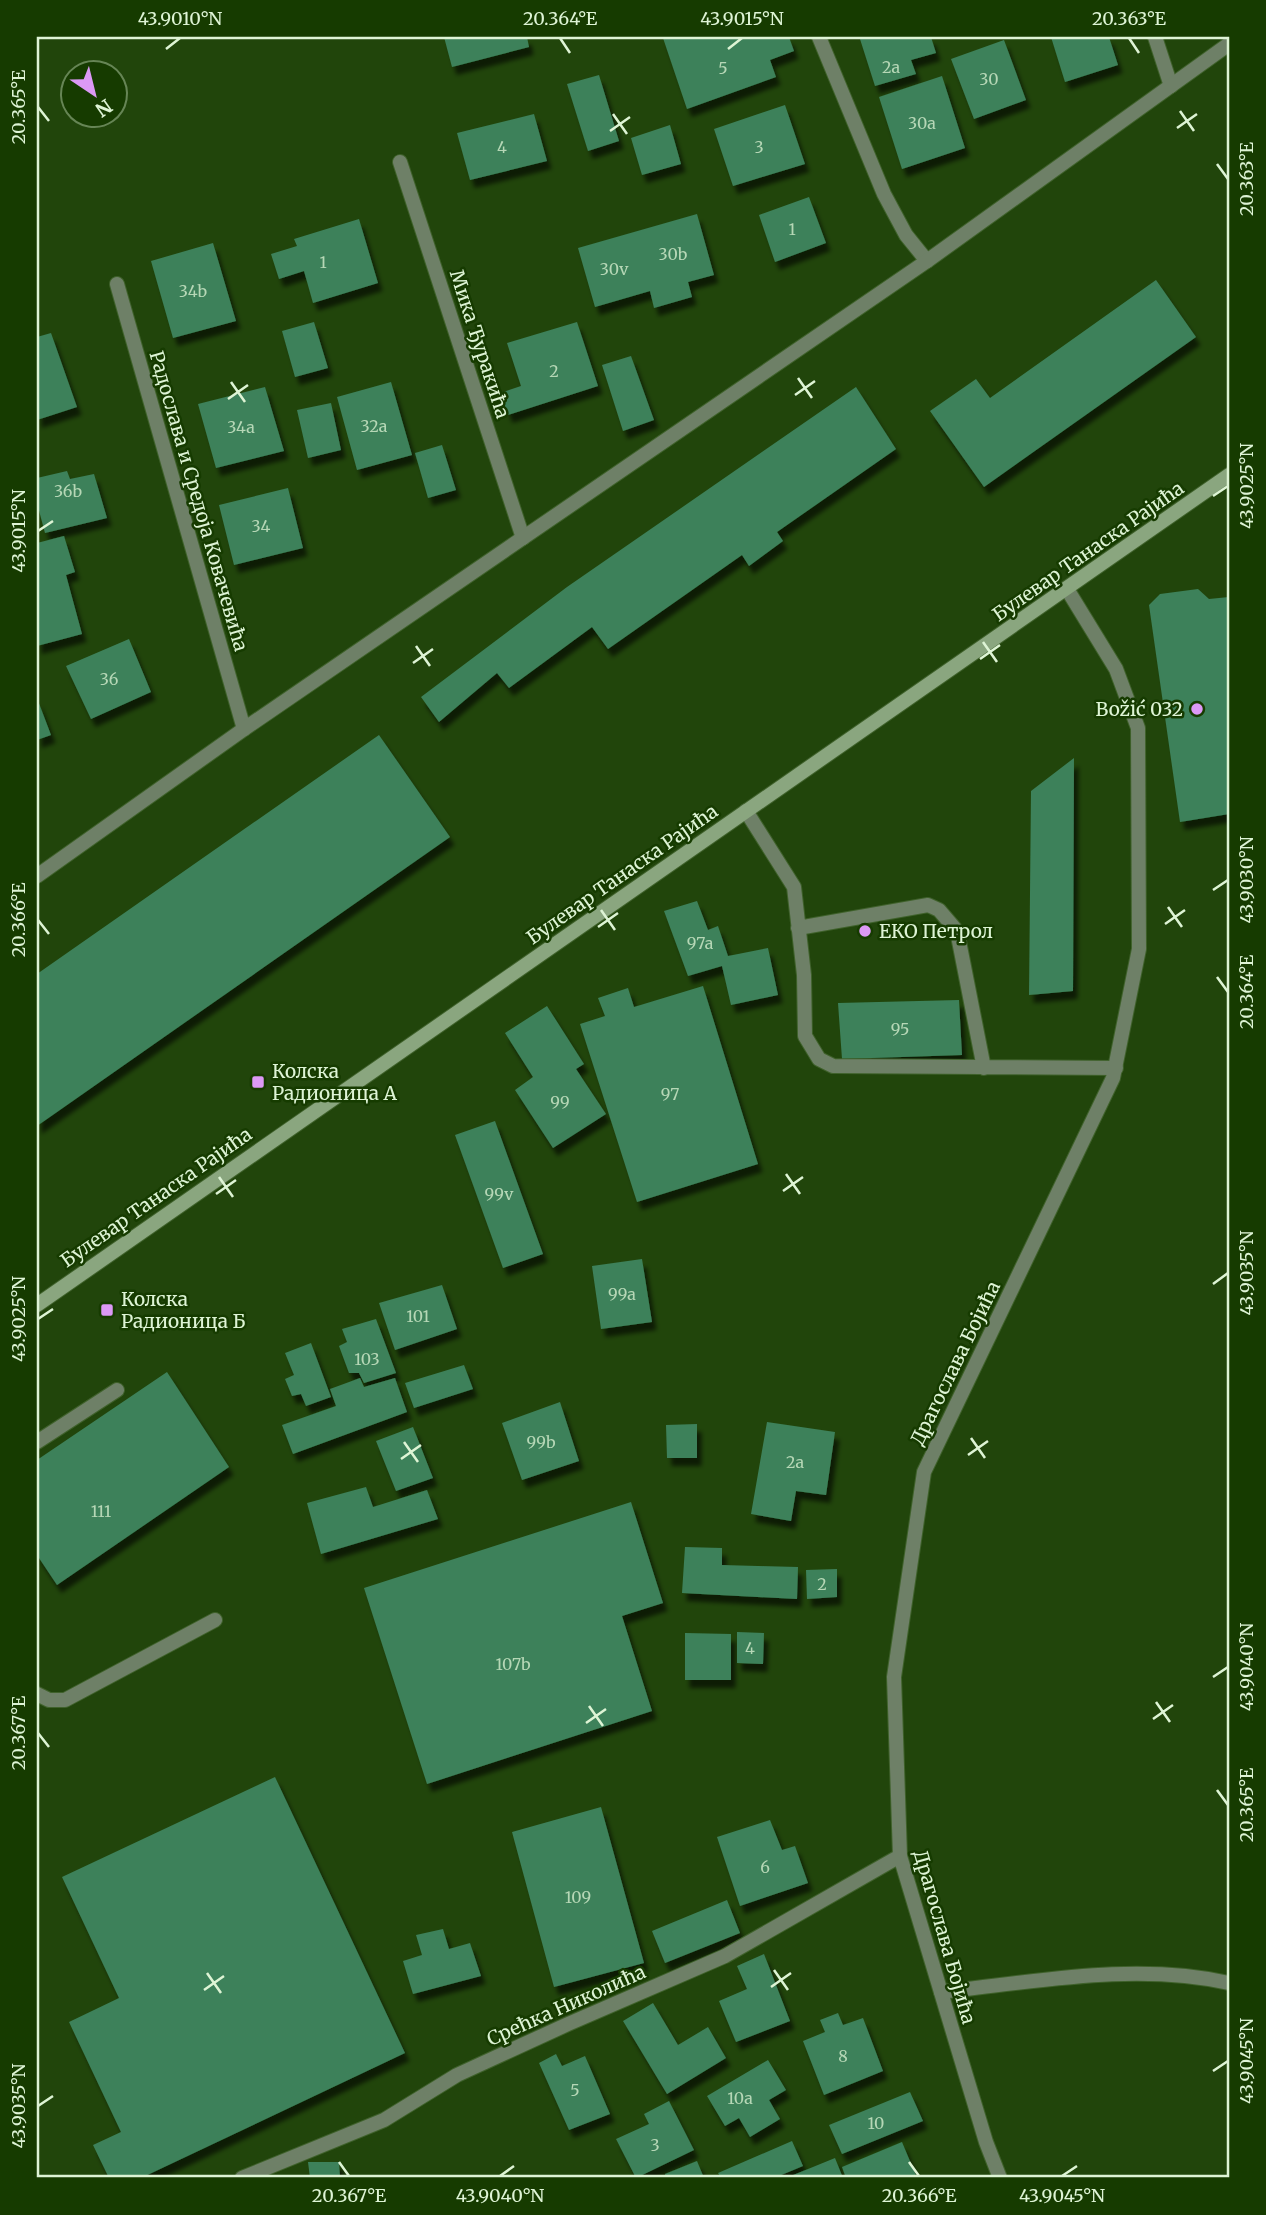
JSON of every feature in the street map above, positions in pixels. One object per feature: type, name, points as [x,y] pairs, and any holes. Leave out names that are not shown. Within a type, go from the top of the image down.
[{"type":"main road","name":"Булевар Танаска Рајића","points":[[37,1305],[1229,475]]},
{"type":"street","points":[[819,37],[884,194],[906,235],[927,261]]},
{"type":"street","points":[[1154,37],[1171,86]]},
{"type":"street","points":[[37,876],[244,729],[927,261],[1229,44]]},
{"type":"street","name":"Мика Ђуракића","points":[[400,162],[523,538]]},
{"type":"street","name":"Радослава и Средоја Ковачевића","points":[[117,284],[244,729]]},
{"type":"street","name":"Драгослава Бојића","points":[[1000,2178],[986,2142],[900,1856],[894,1677],[924,1472],[1113,1078],[1139,949],[1139,728],[1116,669],[1066,589]]},
{"type":"street","points":[[746,811],[794,887],[804,975],[805,1036],[819,1059],[832,1066],[1116,1068]]},
{"type":"street","points":[[798,928],[928,905],[939,910],[957,931],[984,1068]]},
{"type":"street","points":[[37,1442],[117,1390]]},
{"type":"street","points":[[37,1694],[49,1700],[65,1700],[215,1620]]},
{"type":"street","name":"Срећка Николића","points":[[242,2178],[384,2120],[457,2075],[725,1956],[900,1856]]},
{"type":"street","points":[[941,1993],[1127,1974],[1173,1975],[1229,1983]]},
{"type":"building","points":[[444,37],[527,37],[529,47],[452,67]]},
{"type":"building","points":[[789,37],[794,51],[770,60],[776,77],[687,109],[663,38]]},
{"type":"building","points":[[931,37],[936,53],[911,60],[916,74],[875,86],[860,39]]},
{"type":"building","points":[[1051,37],[1109,37],[1118,65],[1065,82]]},
{"type":"building","points":[[1004,40],[1026,100],[974,119],[951,59]]},
{"type":"building","points":[[599,75],[619,141],[588,151],[567,84]]},
{"type":"building","points":[[942,76],[965,148],[902,169],[879,97]]},
{"type":"building","points":[[785,105],[805,164],[733,186],[714,129]]},
{"type":"building","points":[[534,114],[547,161],[470,180],[457,133]]},
{"type":"building","points":[[670,125],[681,164],[642,175],[631,138]]},
{"type":"building","points":[[809,197],[826,243],[775,262],[759,215]]},
{"type":"building","points":[[697,214],[714,275],[688,282],[692,297],[654,308],[650,291],[595,307],[578,248]]},
{"type":"building","points":[[359,219],[378,283],[313,303],[304,271],[279,279],[271,254],[297,246],[294,239]]},
{"type":"building","points":[[213,243],[236,321],[173,338],[151,261]]},
{"type":"building","points":[[1156,280],[1196,337],[984,487],[930,411],[976,379],[990,398]]},
{"type":"building","points":[[314,322],[328,368],[295,377],[282,331]]},
{"type":"building","points":[[577,322],[598,386],[508,415],[500,393],[521,386],[507,343]]},
{"type":"building","points":[[51,333],[77,407],[37,420],[37,337]]},
{"type":"building","points":[[631,356],[654,420],[623,431],[602,365]]},
{"type":"building","points":[[391,382],[412,455],[357,470],[337,397]]},
{"type":"building","points":[[265,387],[284,451],[216,468],[198,404]]},
{"type":"building","points":[[856,387],[896,449],[777,532],[783,541],[749,566],[742,555],[608,649],[592,627],[509,688],[497,673],[439,722],[421,697],[567,587]]},
{"type":"building","points":[[331,403],[341,450],[308,458],[297,410]]},
{"type":"building","points":[[442,445],[456,490],[428,498],[415,453]]},
{"type":"building","points":[[67,471],[70,479],[94,474],[107,518],[45,533],[37,503],[37,478]]},
{"type":"building","points":[[288,488],[303,548],[234,565],[219,505]]},
{"type":"building","points":[[64,536],[75,572],[66,575],[82,634],[37,646],[37,543]]},
{"type":"building","name":"Božić 032","points":[[1198,589],[1209,599],[1229,597],[1229,814],[1180,822],[1149,605],[1160,594]]},
{"type":"building","points":[[129,639],[151,692],[91,719],[66,666]]},
{"type":"building","points":[[37,698],[51,735],[37,740]]},
{"type":"building","points":[[379,735],[450,837],[37,1126],[37,974]]},
{"type":"building","points":[[1074,758],[1073,991],[1029,995],[1031,791]]},
{"type":"building","points":[[697,901],[708,930],[718,926],[728,956],[768,948],[778,995],[731,1005],[722,966],[688,976],[664,911]]},
{"type":"building","points":[[703,986],[758,1164],[637,1202],[580,1024],[605,1016],[598,998],[628,988],[634,1007]]},
{"type":"building","points":[[959,1000],[962,1055],[842,1059],[838,1003]]},
{"type":"building","points":[[547,1006],[584,1064],[576,1069],[606,1114],[553,1148],[515,1090],[533,1077],[505,1033]]},
{"type":"building","points":[[495,1121],[543,1254],[503,1268],[455,1135]]},
{"type":"building","points":[[642,1259],[652,1322],[601,1329],[592,1266]]},
{"type":"building","points":[[442,1285],[457,1329],[395,1350],[379,1303]]},
{"type":"building","points":[[376,1319],[396,1373],[364,1383],[359,1373],[349,1373],[339,1346],[347,1342],[342,1329]]},
{"type":"building","points":[[311,1343],[331,1397],[306,1406],[301,1394],[292,1396],[285,1379],[294,1375],[285,1353]]},
{"type":"building","points":[[464,1365],[473,1389],[414,1408],[405,1383]]},
{"type":"building","points":[[167,1372],[229,1467],[57,1585],[37,1555],[37,1460]]},
{"type":"building","points":[[360,1378],[364,1387],[395,1378],[407,1412],[293,1454],[282,1425],[336,1406],[330,1389]]},
{"type":"building","points":[[560,1402],[579,1461],[522,1480],[502,1423]]},
{"type":"building","points":[[767,1422],[835,1432],[826,1495],[796,1491],[791,1521],[751,1514]]},
{"type":"building","points":[[697,1424],[697,1458],[667,1458],[666,1425]]},
{"type":"building","points":[[413,1427],[433,1478],[396,1491],[376,1441]]},
{"type":"building","points":[[366,1487],[373,1507],[427,1490],[438,1519],[321,1554],[307,1503]]},
{"type":"building","points":[[631,1502],[663,1603],[622,1616],[652,1711],[427,1784],[364,1588]]},
{"type":"building","points":[[685,1547],[722,1548],[722,1565],[798,1567],[797,1599],[682,1593]]},
{"type":"building","points":[[837,1569],[837,1597],[807,1599],[806,1570]]},
{"type":"building","points":[[737,1632],[764,1633],[763,1664],[737,1663]]},
{"type":"building","points":[[685,1633],[731,1634],[731,1680],[685,1680]]},
{"type":"building","points":[[275,1777],[405,2053],[141,2178],[109,2178],[93,2145],[121,2132],[69,2022],[119,1998],[62,1877]]},
{"type":"building","points":[[601,1807],[644,1963],[554,1987],[512,1832]]},
{"type":"building","points":[[770,1820],[782,1850],[795,1846],[808,1883],[740,1906],[717,1837]]},
{"type":"building","points":[[727,1900],[740,1933],[665,1963],[652,1931]]},
{"type":"building","points":[[443,1929],[449,1949],[470,1943],[481,1976],[413,1994],[403,1961],[422,1955],[416,1935]]},
{"type":"building","points":[[764,1954],[790,2021],[736,2042],[719,2001],[747,1989],[737,1966]]},
{"type":"building","points":[[653,2003],[678,2045],[708,2027],[726,2058],[667,2094],[623,2021]]},
{"type":"building","points":[[838,2013],[843,2025],[863,2018],[883,2071],[824,2095],[803,2041],[825,2032],[820,2020]]},
{"type":"building","points":[[556,2054],[562,2066],[585,2056],[610,2114],[569,2130],[539,2063]]},
{"type":"building","points":[[768,2060],[786,2090],[769,2100],[780,2119],[750,2137],[739,2118],[725,2126],[707,2096]]},
{"type":"building","points":[[910,2092],[923,2121],[842,2154],[829,2125]]},
{"type":"building","points":[[669,2101],[694,2150],[636,2178],[616,2139],[649,2124],[644,2114]]},
{"type":"building","points":[[792,2141],[803,2166],[774,2178],[721,2178],[718,2173]]},
{"type":"building","points":[[902,2142],[917,2178],[846,2178],[842,2167]]},
{"type":"building","points":[[835,2158],[843,2178],[786,2178]]},
{"type":"building","points":[[697,2161],[704,2178],[666,2178],[665,2174]]},
{"type":"building","points":[[308,2162],[339,2162],[340,2178],[310,2178]]},
{"type":"place","name":"Božić 032","points":[[1197,709]]},
{"type":"place","name":"ЕКО Петрол","points":[[865,931]]},
{"type":"place","name":"Колска Радионица А","points":[[258,1082]]},
{"type":"place","name":"Колска Радионица Б","points":[[107,1310]]}]
